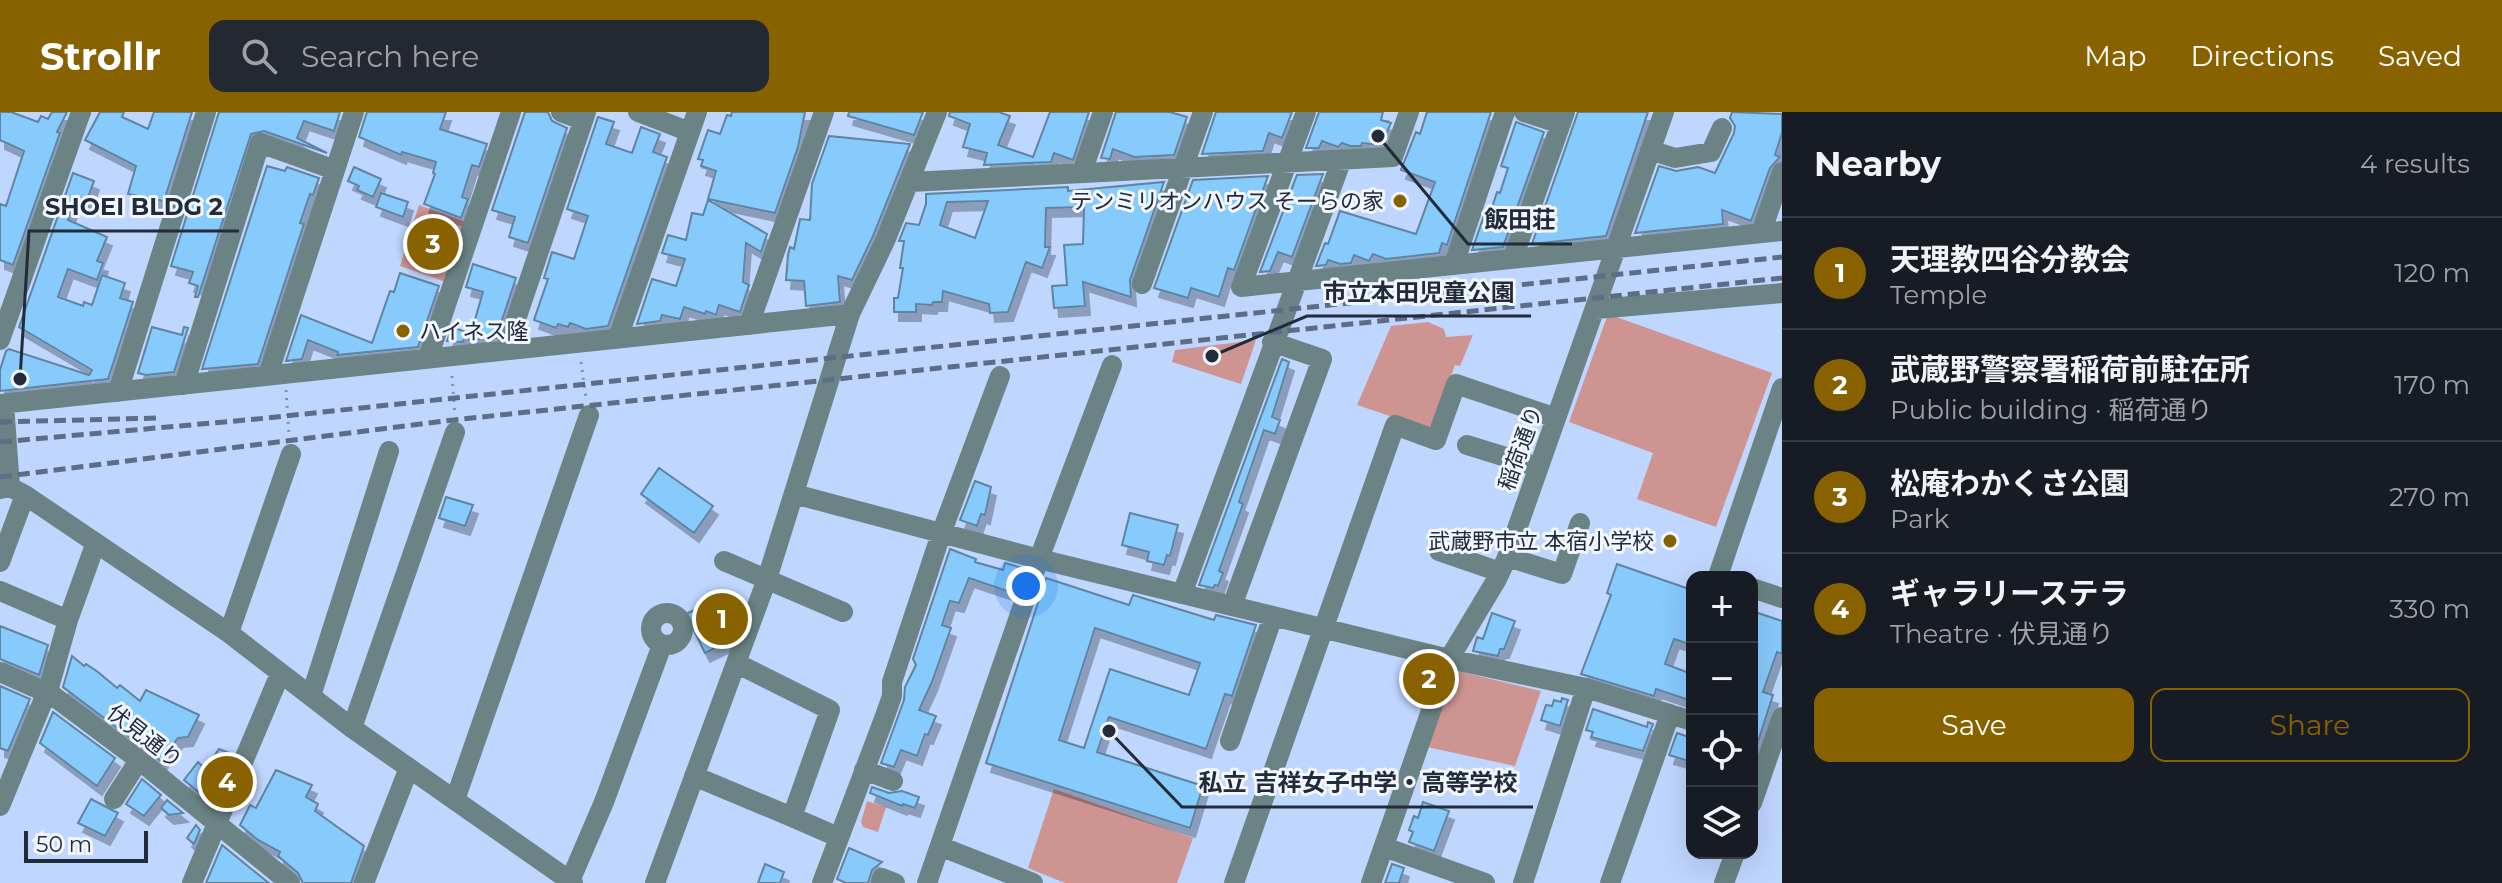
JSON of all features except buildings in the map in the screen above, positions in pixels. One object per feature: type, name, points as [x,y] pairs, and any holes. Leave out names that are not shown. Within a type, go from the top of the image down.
[{"type":"street","points":[[0,340],[81,112]]},
{"type":"street","points":[[118,392],[206,112]]},
{"type":"street","points":[[276,375],[354,112]]},
{"type":"street","points":[[428,358],[511,112]]},
{"type":"street","points":[[506,349],[584,116],[561,112]]},
{"type":"street","points":[[638,112],[690,132]]},
{"type":"street","points":[[618,338],[697,112]]},
{"type":"street","points":[[749,325],[824,112]]},
{"type":"street","points":[[655,883],[767,579],[850,314],[910,182],[937,112]]},
{"type":"street","points":[[1082,172],[1103,112]]},
{"type":"street","points":[[1142,284],[1203,112]]},
{"type":"street","points":[[1306,112],[1241,287],[1772,232],[1782,172]]},
{"type":"street","points":[[910,182],[1393,157],[1409,112]]},
{"type":"street","points":[[1454,264],[1505,112]]},
{"type":"street","points":[[1513,258],[1563,118],[1524,112]]},
{"type":"street","name":"稲荷通り","points":[[1371,883],[1449,659],[1503,564],[1664,112]]},
{"type":"street","points":[[1650,150],[1675,158],[1711,152],[1722,128]]},
{"type":"street","points":[[184,385],[260,143],[335,170]]},
{"type":"street","points":[[1182,594],[1272,342],[1342,159]]},
{"type":"street","points":[[1596,309],[1782,293]]},
{"type":"street","points":[[0,562],[12,490],[2,404],[850,314]]},
{"type":"street","points":[[1232,606],[1322,359],[1272,342]]},
{"type":"street","points":[[927,883],[942,847],[1039,559],[1112,365]]},
{"type":"street","points":[[822,883],[892,696],[892,682],[941,534],[1000,376]]},
{"type":"street","points":[[1234,883],[1395,425],[1436,440],[1456,384],[1556,418]]},
{"type":"street","points":[[1720,571],[1782,388]]},
{"type":"street","points":[[455,800],[589,415]]},
{"type":"street","points":[[352,728],[455,432]]},
{"type":"street","points":[[1467,445],[1538,467]]},
{"type":"street","points":[[311,696],[389,451]]},
{"type":"street","points":[[229,633],[291,454]]},
{"type":"street","points":[[12,490],[229,633],[352,728],[572,882],[662,645]]},
{"type":"street","points":[[794,494],[1039,559],[1449,659],[1586,688],[1686,719]]},
{"type":"street","points":[[1439,551],[1562,574],[1580,523]]},
{"type":"street","points":[[0,806],[6,767],[50,684],[68,620],[95,545]]},
{"type":"street","points":[[724,561],[843,612]]},
{"type":"street","points":[[1758,590],[1782,598]]},
{"type":"street","points":[[0,591],[68,620]]},
{"type":"street","points":[[1230,741],[1273,616]]},
{"type":"street","points":[[736,663],[830,710],[792,817]]},
{"type":"street","name":"伏見通り","points":[[0,672],[52,695],[139,760],[290,883]]},
{"type":"street","points":[[192,883],[280,674]]},
{"type":"street","points":[[1523,883],[1586,688]]},
{"type":"street","points":[[1610,883],[1670,714]]},
{"type":"street","points":[[1756,787],[1768,746],[1782,717]]},
{"type":"street","points":[[114,799],[139,760]]},
{"type":"street","points":[[364,883],[409,768]]},
{"type":"street","points":[[864,770],[893,781]]},
{"type":"street","points":[[694,776],[838,837]]},
{"type":"street","points":[[942,847],[1033,883]]},
{"type":"street","points":[[1384,847],[1485,883]]},
{"type":"street","points":[[1724,883],[1733,859]]},
{"type":"street","points":[[881,883],[882,878],[895,883]]},
{"type":"path","points":[[578,343],[589,415]]},
{"type":"path","points":[[451,355],[455,432]]},
{"type":"path","points":[[276,375],[291,454]]},
{"type":"shaded area","points":[[419,205],[466,222],[446,282],[400,266]]},
{"type":"shaded area","points":[[1608,314],[1772,373],[1716,527],[1637,499],[1653,453],[1569,422]]},
{"type":"shaded area","points":[[1428,322],[1444,329],[1446,337],[1473,335],[1460,366],[1455,365],[1431,430],[1357,405],[1391,326]]},
{"type":"shaded area","points":[[1256,340],[1241,384],[1172,362],[1175,350]]},
{"type":"shaded area","points":[[1458,671],[1541,691],[1515,766],[1427,747],[1453,675]]},
{"type":"shaded area","points":[[1054,789],[1193,838],[1177,883],[1065,883],[1028,868]]},
{"type":"shaded area","points":[[867,801],[886,807],[878,832],[863,827],[861,822]]},
{"type":"railway","points":[[0,442],[257,419],[1782,257]]},
{"type":"railway","points":[[0,477],[444,421],[1782,278]]},
{"type":"railway","points":[[0,422],[160,418]]},
{"type":"place","name":"飯田荘","points":[[1378,136]]},
{"type":"place","name":"テンミリオンハウス そーらの家","points":[[1400,201]]},
{"type":"place","name":"松庵わかくさ公園","points":[[433,244]]},
{"type":"place","name":"ハイネス隆","points":[[403,331]]},
{"type":"place","name":"市立本田児童公園","points":[[1212,356]]},
{"type":"place","name":"SHOEI BLDG 2","points":[[20,379]]},
{"type":"place","name":"武蔵野市立 本宿小学校","points":[[1670,541]]},
{"type":"place","name":"天理教四谷分教会","points":[[722,619]]},
{"type":"place","name":"武蔵野警察署稲荷前駐在所","points":[[1429,679]]},
{"type":"place","name":"私立 吉祥女子中学・高等学校","points":[[1109,731]]},
{"type":"place","name":"ギャラリーステラ","points":[[227,782]]}]
